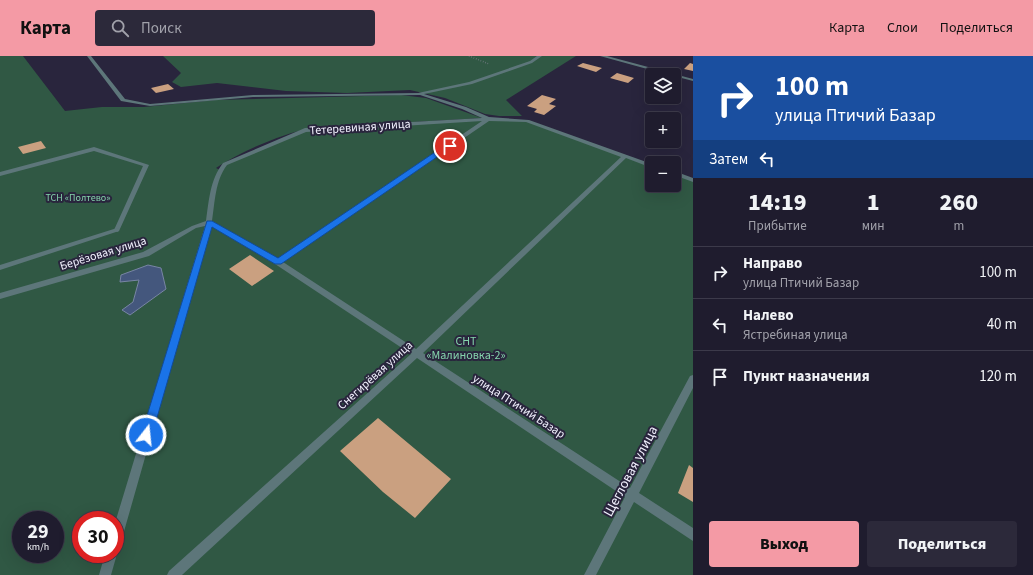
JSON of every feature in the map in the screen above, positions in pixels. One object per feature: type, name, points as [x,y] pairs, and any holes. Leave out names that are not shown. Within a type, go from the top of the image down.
[{"type":"street","points":[[88,56],[115,92],[123,100],[136,104],[150,105],[269,95],[418,94],[470,83],[504,70],[531,62],[540,56]]},
{"type":"street","points":[[602,56],[693,80]]},
{"type":"street","points":[[418,94],[448,102],[489,119],[527,121],[645,163]]},
{"type":"street","points":[[278,262],[489,119]]},
{"type":"street","name":"Тетеревиная улица","points":[[124,512],[210,222],[215,186],[220,170],[225,164],[297,133],[314,129],[489,119]]},
{"type":"street","points":[[0,174],[94,149],[146,165],[117,230],[0,268]]},
{"type":"street","name":"Снегирёвая улица","points":[[173,575],[417,353],[625,156]]},
{"type":"street","points":[[681,176],[693,180]]},
{"type":"street","name":"улица Птичий Базар","points":[[210,222],[278,262],[693,535]]},
{"type":"street","name":"Берёзовая улица","points":[[0,296],[146,254],[194,227],[210,222]]},
{"type":"street","name":"Щегловая улица","points":[[590,575],[634,496],[693,379]]},
{"type":"street","points":[[105,575],[108,563]]},
{"type":"path","points":[[469,56],[504,70]]},
{"type":"green space","name":"СНТ «Малиновка-2»","points":[[0,56],[23,56],[65,111],[102,107],[144,107],[215,100],[401,95],[426,98],[482,118],[311,128],[287,134],[249,149],[216,168],[220,170],[225,164],[305,130],[489,119],[527,121],[645,163],[645,192],[681,192],[681,176],[693,180],[693,575],[0,575]]},
{"type":"green space","points":[[163,56],[576,56],[506,100],[522,116],[499,116],[485,114],[445,98],[410,90],[347,93],[286,91],[217,83],[181,87],[172,82],[181,73]]},
{"type":"water","points":[[148,265],[161,268],[166,289],[130,315],[122,310],[133,302],[139,280],[120,282],[121,275]]},
{"type":"building","points":[[583,63],[602,68],[596,72],[577,66]]},
{"type":"building","points":[[690,63],[693,64],[693,71],[684,69]]},
{"type":"building","points":[[617,73],[634,78],[628,83],[610,78]]},
{"type":"building","points":[[168,84],[174,89],[156,93],[151,88]]},
{"type":"building","points":[[542,95],[556,99],[549,104],[556,106],[544,115],[534,112],[537,109],[527,106]]},
{"type":"building","points":[[41,141],[46,148],[23,154],[18,147]]},
{"type":"building","points":[[250,255],[274,271],[252,286],[229,269]]},
{"type":"building","points":[[378,418],[451,479],[415,518],[383,492],[340,451]]},
{"type":"building","points":[[689,465],[693,468],[693,502],[678,493]]},
{"type":"route","points":[[146,435],[210,222],[278,262],[450,146]]},
{"type":"park label","name":"ТСН «Полтево»","points":[[78,197]]}]
